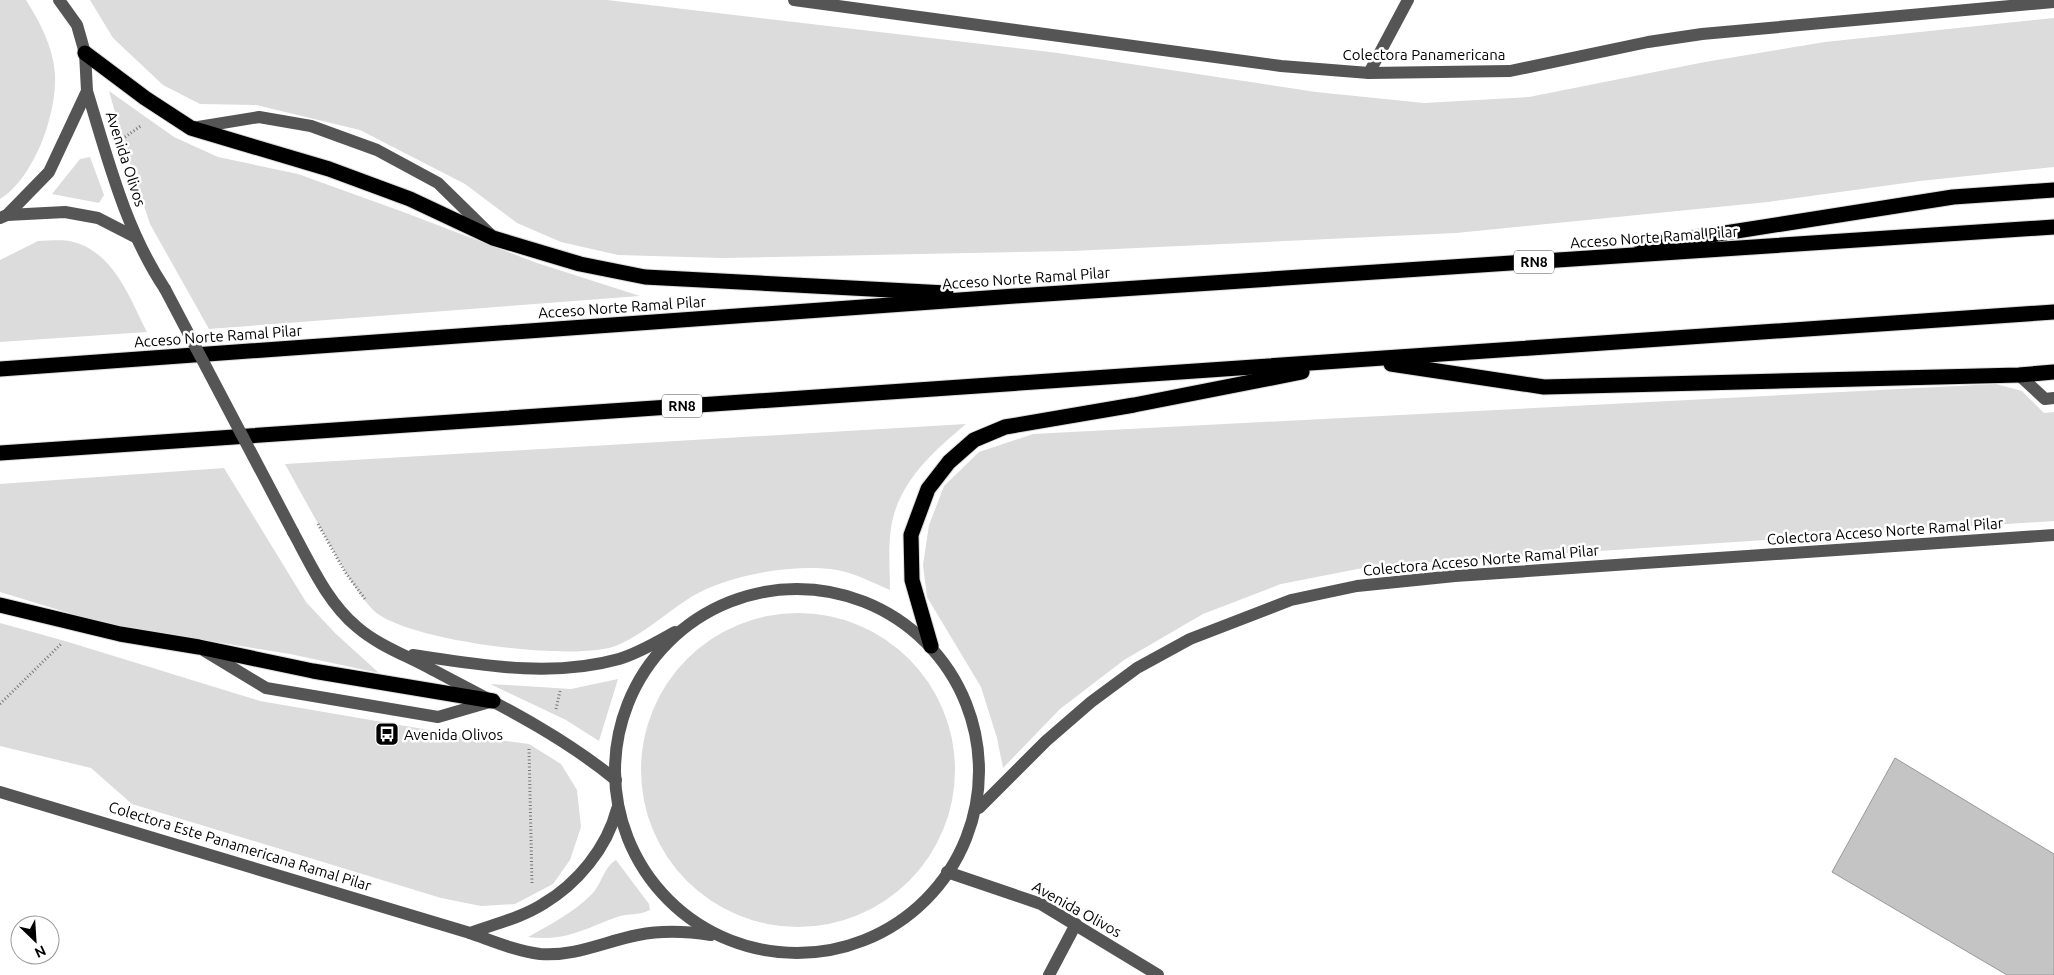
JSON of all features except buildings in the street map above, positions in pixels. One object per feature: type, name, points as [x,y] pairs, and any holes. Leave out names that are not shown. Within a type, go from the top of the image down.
[{"type":"highway","points":[[86,53],[144,98],[191,128],[329,169],[410,199],[493,238],[580,264],[645,277],[1015,296]]},
{"type":"highway","points":[[1542,262],[1953,198],[2054,190]]},
{"type":"highway","name":"Acceso Norte Ramal Pilar","points":[[0,369],[1015,296],[2054,227]]},
{"type":"highway","name":"RN8","points":[[0,453],[2054,312]]},
{"type":"highway","points":[[931,646],[912,580],[911,535],[928,489],[949,462],[974,440],[1005,427],[1134,406],[1364,360],[1544,387],[2019,375],[2054,372]]},
{"type":"highway","points":[[0,605],[120,634],[199,647],[313,671],[492,701]]},
{"type":"street","points":[[3,217],[49,172],[86,91],[86,53],[77,25],[59,0]]},
{"type":"street","name":"Colectora Panamericana","points":[[794,0],[1281,66],[1369,73],[1510,71],[1648,42],[1702,34],[2054,2]]},
{"type":"street","points":[[1369,73],[1408,0]]},
{"type":"street","name":"Avenida Olivos","points":[[86,91],[135,237],[324,587],[356,627],[377,642],[404,654],[492,701],[590,758],[616,780]]},
{"type":"street","points":[[191,128],[260,117],[312,126],[377,150],[438,183],[493,238]]},
{"type":"street","points":[[3,217],[65,212],[98,218],[135,237]]},
{"type":"street","points":[[2019,375],[2045,399],[2054,398]]},
{"type":"street","name":"Colectora Acceso Norte Ramal Pilar","points":[[979,808],[1046,741],[1091,702],[1137,668],[1190,639],[1291,600],[1357,586],[1455,576],[2054,535]]},
{"type":"street","points":[[470,933],[517,916],[543,904],[578,876],[612,830],[617,809],[616,780],[619,735],[633,692],[658,654],[692,622],[728,602],[771,591],[815,589],[858,599],[897,618],[931,646],[952,673],[967,703],[976,736],[979,770],[979,808],[973,826],[947,872],[929,894],[908,912],[863,938],[819,950],[782,953],[748,947],[716,935],[687,918],[661,895],[646,876],[632,854],[617,809]]},
{"type":"street","name":"Avenida Olivos","points":[[404,654],[506,668],[563,668],[621,658],[654,644],[692,622]]},
{"type":"street","points":[[199,647],[266,688],[438,716],[492,701]]},
{"type":"street","name":"Colectora Este Panamericana Ramal Pilar","points":[[0,792],[470,933],[515,949],[540,954],[562,953],[638,935],[674,930],[716,935]]},
{"type":"street","name":"Avenida Olivos","points":[[947,872],[1041,904],[1158,975]]},
{"type":"street","points":[[1049,975],[1076,924]]},
{"type":"path","points":[[0,704],[65,640]]},
{"type":"path","points":[[529,744],[531,882]]},
{"type":"shaded area","points":[[0,0],[26,0],[45,35],[52,54],[55,90],[48,125],[33,160],[24,176],[0,199]]},
{"type":"shaded area","points":[[90,0],[607,0],[1058,53],[1316,92],[1424,103],[1529,97],[1705,62],[1825,42],[2054,18],[2054,167],[1920,181],[1768,202],[1456,233],[1072,251],[722,258],[618,255],[561,242],[517,223],[465,184],[360,130],[256,105],[200,104],[163,85],[113,38]]},
{"type":"shaded area","points":[[109,91],[174,137],[218,157],[298,174],[537,263],[640,296],[209,329],[150,224]]},
{"type":"shaded area","points":[[90,157],[104,195],[99,203],[52,194],[80,159]]},
{"type":"shaded area","points":[[60,240],[73,242],[87,247],[99,256],[119,278],[147,332],[0,342],[0,260],[38,241]]},
{"type":"shaded area","points":[[1996,384],[2022,391],[2044,413],[2054,412],[2054,521],[1373,566],[1281,584],[1203,614],[1124,660],[1060,709],[1003,768],[997,738],[981,687],[927,597],[923,565],[929,525],[944,486],[979,452],[1033,434]]},
{"type":"shaded area","points":[[966,424],[919,469],[901,496],[895,511],[890,536],[890,590],[844,571],[837,570],[801,568],[761,573],[706,589],[691,597],[628,640],[618,645],[597,650],[531,650],[492,646],[419,631],[391,621],[373,610],[355,587],[285,464]]},
{"type":"shaded area","points":[[224,468],[306,602],[335,633],[379,673],[290,654],[105,624],[0,592],[0,484]]},
{"type":"shaded area","points":[[783,613],[813,613],[844,619],[872,631],[898,648],[920,670],[937,696],[949,724],[955,755],[955,785],[949,816],[937,844],[920,870],[898,892],[872,909],[844,921],[813,927],[783,927],[752,921],[724,909],[698,892],[676,870],[659,844],[647,816],[641,785],[641,755],[647,724],[659,696],[676,670],[698,648],[724,631],[752,619]]},
{"type":"shaded area","points":[[0,623],[260,701],[458,735],[529,744],[561,764],[577,790],[581,827],[570,860],[553,884],[515,904],[481,906],[441,898],[132,804],[91,768],[0,746]]},
{"type":"shaded area","points":[[618,679],[599,741],[566,720],[490,684],[571,689]]},
{"type":"shaded area","points":[[616,860],[649,904],[650,910],[617,917],[564,936],[553,938],[528,937],[562,918],[585,901],[595,890],[608,867]]},
{"type":"place","name":"Avenida Olivos","points":[[387,734]]}]
